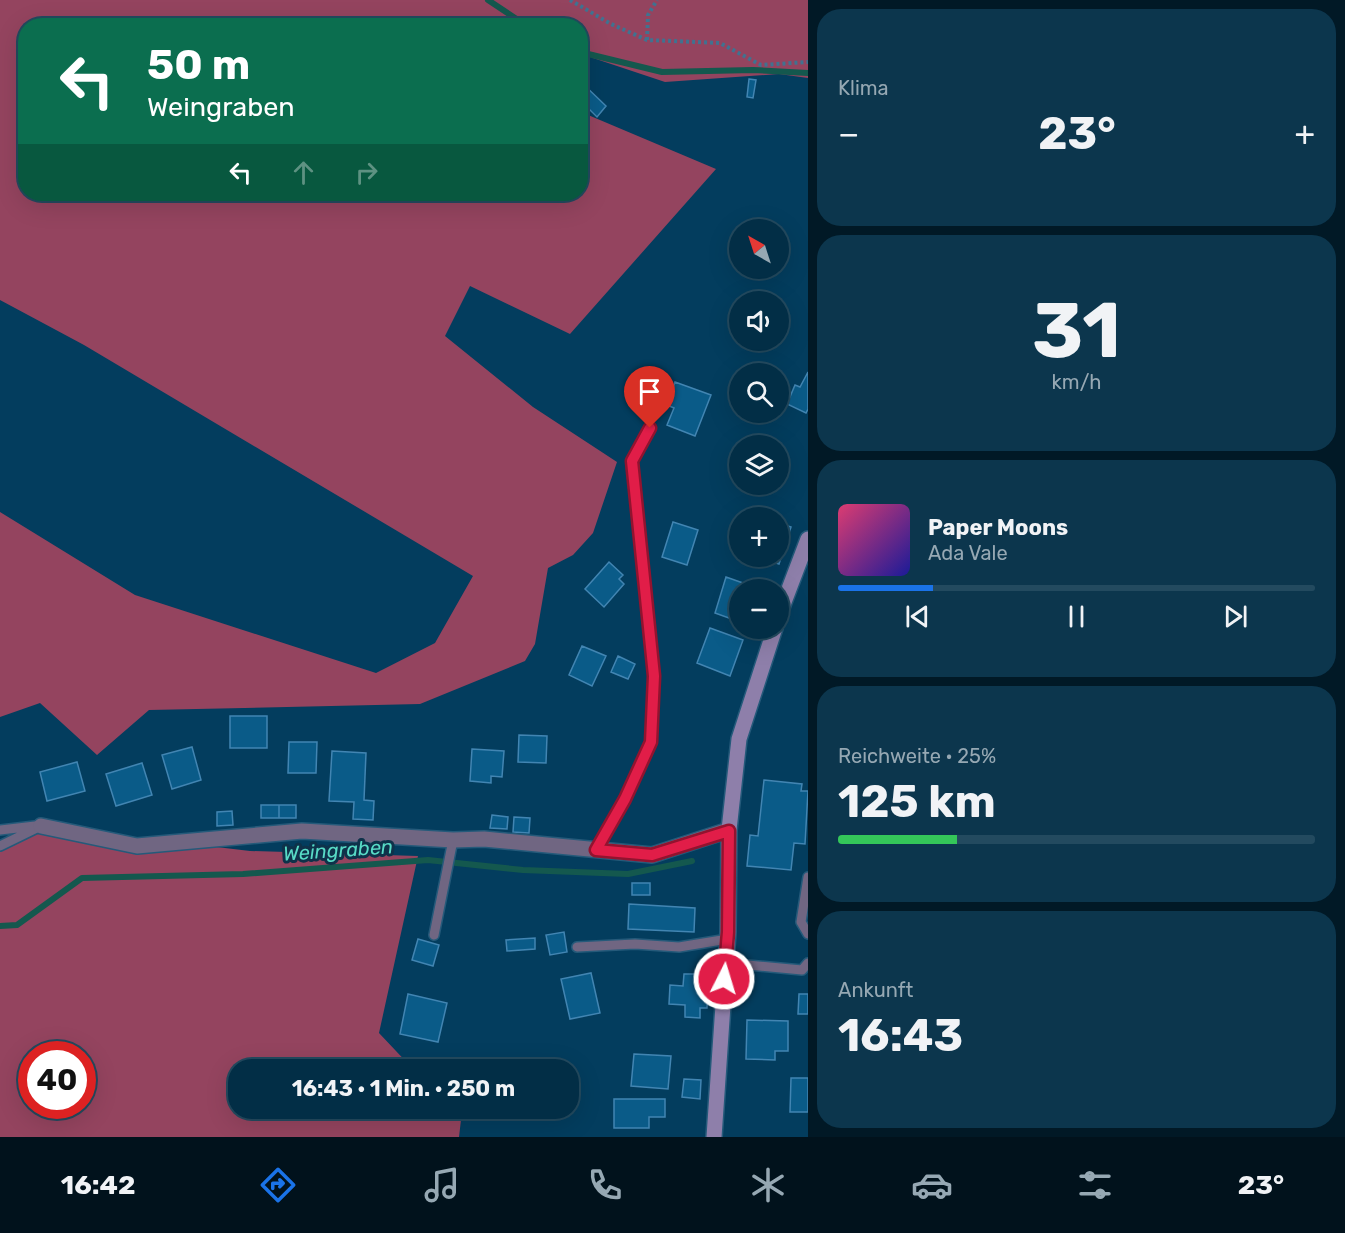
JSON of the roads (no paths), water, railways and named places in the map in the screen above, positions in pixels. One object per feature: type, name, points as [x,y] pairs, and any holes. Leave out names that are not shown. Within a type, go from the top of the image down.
[{"type":"street","points":[[789,589],[808,539]]},
{"type":"street","points":[[714,1137],[728,939],[729,831],[739,739],[771,639]]},
{"type":"street","points":[[41,826],[137,846],[302,831],[453,840],[484,838],[652,855],[729,831]]},
{"type":"lane","points":[[596,850],[625,799],[651,742],[654,676],[632,461],[650,428]]},
{"type":"lane","points":[[0,830],[41,826]]},
{"type":"lane","points":[[0,846],[41,826]]},
{"type":"lane","points":[[434,935],[453,840]]},
{"type":"lane","points":[[808,877],[801,922],[808,934]]},
{"type":"lane","points":[[577,947],[635,944],[680,947],[728,939]]},
{"type":"lane","points":[[726,963],[802,970],[808,963]]},
{"type":"waterway","points":[[488,0],[515,18]]},
{"type":"waterway","points":[[588,54],[662,72],[753,70],[808,73]]},
{"type":"waterway","name":"Weingraben","points":[[0,926],[17,925],[82,878],[243,874],[428,860],[523,870],[628,874],[692,861]]}]
